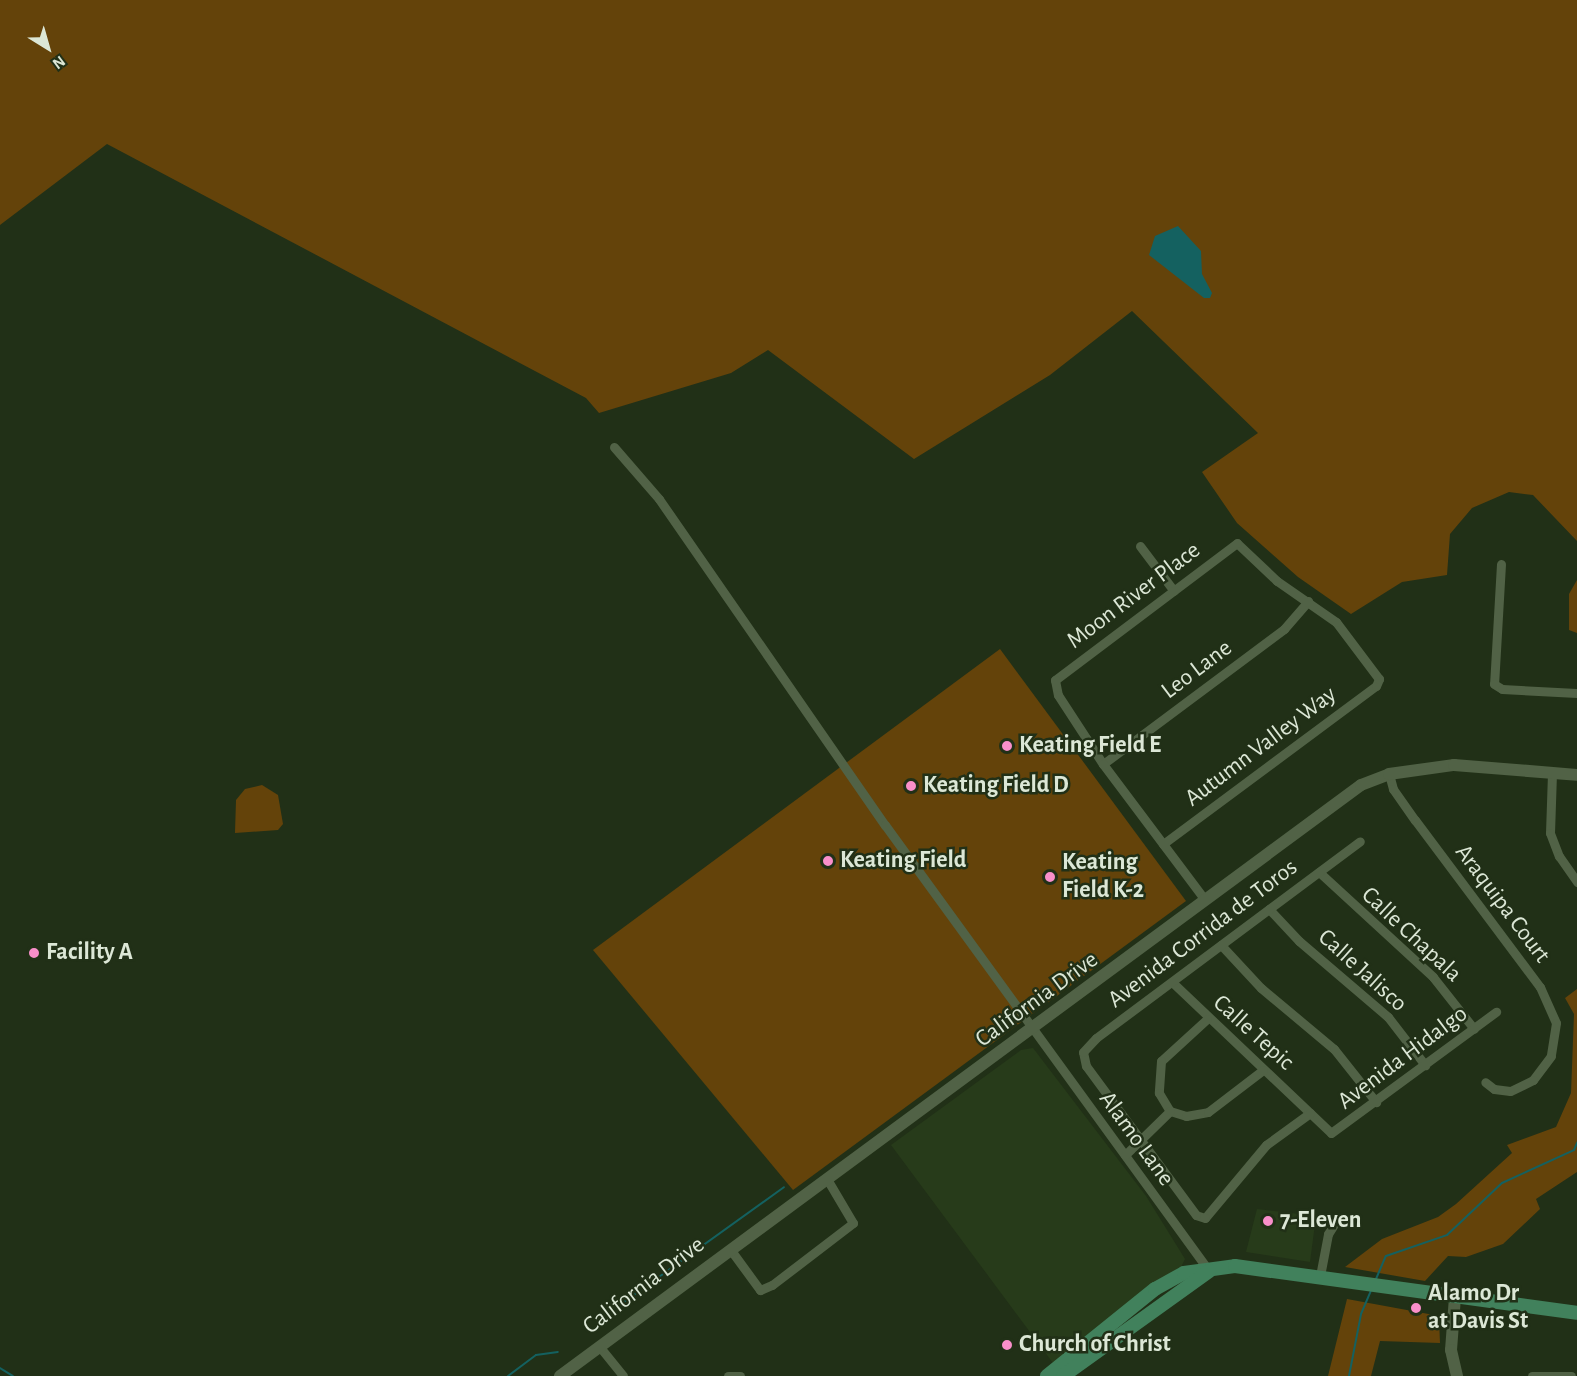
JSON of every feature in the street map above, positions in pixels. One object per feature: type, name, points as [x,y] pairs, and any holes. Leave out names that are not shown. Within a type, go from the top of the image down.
[{"type":"main road","points":[[1047,1376],[1129,1309],[1184,1273],[1255,1267],[1577,1313]]},
{"type":"main road","points":[[1062,1376],[1209,1271]]},
{"type":"main road","points":[[1062,1376],[1071,1363],[1119,1323],[1129,1309]]},
{"type":"street","name":"Alamo Lane","points":[[614,447],[659,499],[1033,1029],[1209,1271]]},
{"type":"street","name":"Moon River Place","points":[[1103,764],[1058,694],[1054,680],[1237,543],[1277,581],[1308,601]]},
{"type":"street","points":[[1140,546],[1174,591]]},
{"type":"street","points":[[1502,564],[1496,686],[1502,689],[1577,693]]},
{"type":"street","name":"Autumn Valley Way","points":[[1163,844],[1376,686],[1379,679],[1336,622],[1308,601]]},
{"type":"street","name":"Leo Lane","points":[[1103,764],[1284,629],[1308,601]]},
{"type":"street","points":[[1103,764],[1205,900]]},
{"type":"street","name":"California Drive","points":[[560,1376],[730,1249],[1033,1029],[1342,797],[1389,774],[1454,765],[1577,775]]},
{"type":"street","points":[[1552,773],[1550,833],[1558,856],[1577,882]]},
{"type":"street","name":"Araquipa Court","points":[[1389,774],[1393,789],[1540,987],[1554,1016],[1551,1056],[1533,1080],[1510,1091],[1499,1090],[1485,1082]]},
{"type":"street","name":"Avenida Corrida de Toros","points":[[1141,1140],[1086,1066],[1083,1052],[1088,1045],[1360,841]]},
{"type":"street","name":"Calle Chapala","points":[[1319,872],[1433,977],[1474,1029]]},
{"type":"street","name":"Calle Jalisco","points":[[1269,909],[1299,941],[1388,1017],[1425,1065]]},
{"type":"street","points":[[1221,945],[1261,988],[1335,1049],[1376,1101]]},
{"type":"street","name":"Calle Tepic","points":[[1172,982],[1206,1019],[1310,1113]]},
{"type":"street","name":"Avenida Hidalgo","points":[[1141,1140],[1196,1215],[1205,1218],[1266,1145],[1310,1113],[1331,1133],[1496,1012]]},
{"type":"street","points":[[1206,1019],[1161,1061],[1159,1093],[1170,1111],[1186,1116],[1208,1112],[1263,1070]]},
{"type":"street","points":[[1125,1155],[1170,1111]]},
{"type":"street","points":[[730,1249],[760,1290],[772,1285],[853,1223],[827,1179]]},
{"type":"street","points":[[1320,1276],[1328,1234],[1336,1221]]},
{"type":"street","points":[[1455,1297],[1451,1350],[1457,1376]]},
{"type":"street","points":[[599,1346],[623,1376]]},
{"type":"street","points":[[728,1376],[740,1376]]},
{"type":"street","points":[[1532,1376],[1571,1376]]},
{"type":"shaded area","points":[[0,0],[1577,0],[1577,541],[1533,495],[1509,492],[1472,508],[1450,534],[1447,575],[1402,582],[1351,614],[1298,577],[1237,523],[1202,472],[1258,433],[1132,311],[1050,375],[914,459],[768,350],[731,373],[599,413],[586,398],[107,144],[0,225]]},
{"type":"shaded area","points":[[1577,580],[1577,633],[1569,630],[1569,594]]},
{"type":"shaded area","points":[[1000,649],[1186,901],[793,1190],[593,950]]},
{"type":"shaded area","points":[[262,785],[278,795],[283,824],[278,830],[235,833],[236,800],[245,789]]},
{"type":"shaded area","points":[[1577,989],[1577,1172],[1536,1199],[1540,1209],[1503,1244],[1466,1257],[1448,1256],[1425,1281],[1345,1267],[1382,1239],[1438,1217],[1456,1204],[1512,1153],[1507,1145],[1556,1127],[1571,1093],[1574,1014],[1565,998]]},
{"type":"shaded area","points":[[1033,1048],[1146,1196],[1185,1259],[1181,1267],[1053,1363],[891,1145],[1021,1050]]},
{"type":"shaded area","points":[[1257,1209],[1316,1216],[1310,1262],[1246,1252]]},
{"type":"shaded area","points":[[1347,1299],[1434,1315],[1439,1319],[1440,1343],[1380,1341],[1371,1376],[1328,1376]]},
{"type":"water","points":[[1178,226],[1201,251],[1202,274],[1212,293],[1210,298],[1204,298],[1149,255],[1155,236]]},
{"type":"waterway","points":[[1376,1279],[1386,1256],[1447,1235],[1502,1183],[1574,1150],[1577,1143]]},
{"type":"waterway","points":[[606,1315],[784,1187]]},
{"type":"waterway","points":[[1349,1376],[1361,1314],[1371,1290]]},
{"type":"waterway","points":[[508,1376],[536,1355],[558,1352]]},
{"type":"waterway","points":[[0,1368],[13,1376]]},
{"type":"place","name":"Keating Field E","points":[[1007,746]]},
{"type":"place","name":"Keating Field D","points":[[911,786]]},
{"type":"place","name":"Keating Field","points":[[828,861]]},
{"type":"place","name":"Keating Field K-2","points":[[1050,877]]},
{"type":"place","name":"Facility A","points":[[34,953]]},
{"type":"place","name":"7-Eleven","points":[[1268,1221]]},
{"type":"place","name":"Alamo Dr at Davis St","points":[[1416,1308]]},
{"type":"place","name":"Church of Christ","points":[[1007,1345]]}]
